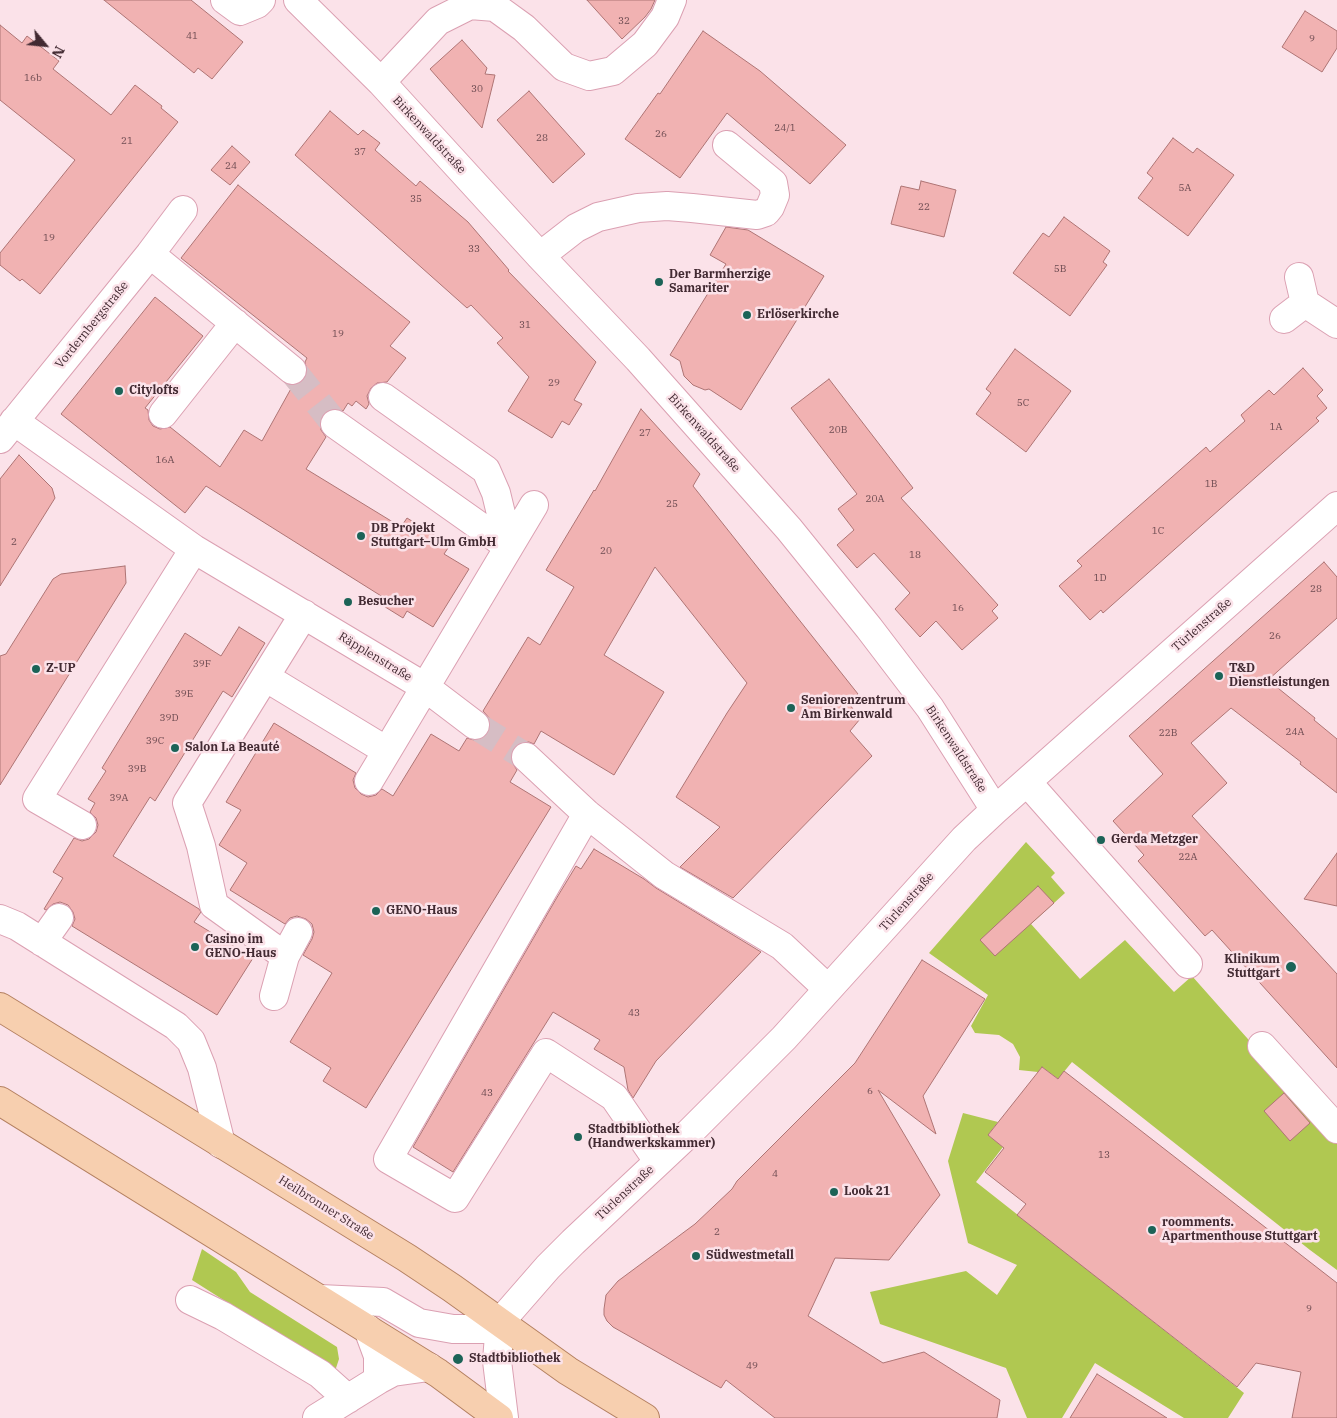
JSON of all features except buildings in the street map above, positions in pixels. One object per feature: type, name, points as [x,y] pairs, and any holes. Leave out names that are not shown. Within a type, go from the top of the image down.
[{"type":"main road","name":"Heilbronner Straße","points":[[0,1007],[407,1258],[568,1371],[645,1418]]},
{"type":"main road","points":[[0,1102],[429,1367],[499,1418]]},
{"type":"street","points":[[225,0],[240,11],[257,4],[261,0]]},
{"type":"street","name":"Birkenwaldstraße","points":[[298,0],[381,82],[540,256],[638,359],[789,529],[869,628],[930,708],[995,810]]},
{"type":"street","points":[[381,82],[438,21],[470,5],[495,7],[524,28],[564,68],[589,76],[613,72],[645,44],[665,17],[672,0]]},
{"type":"street","points":[[540,256],[576,228],[598,218],[638,208],[667,206],[757,215],[766,212],[775,195],[773,184],[727,145]]},
{"type":"street","name":"Vordernbergstraße","points":[[7,430],[150,254],[183,210]]},
{"type":"street","points":[[150,254],[292,370]]},
{"type":"street","points":[[1296,300],[1337,324]]},
{"type":"street","points":[[163,414],[235,323]]},
{"type":"street","points":[[383,397],[486,470],[496,493],[509,547]]},
{"type":"street","points":[[335,424],[509,547]]},
{"type":"street","name":"Räpplenstraße","points":[[7,430],[194,548],[426,687],[534,505]]},
{"type":"street","name":"Türlenstraße","points":[[500,1322],[548,1267],[689,1133],[777,1044],[964,839],[1337,506]]},
{"type":"street","points":[[82,825],[37,799],[194,548]]},
{"type":"street","points":[[285,956],[214,905],[201,846],[187,803],[304,614]]},
{"type":"street","points":[[265,678],[387,751]]},
{"type":"street","points":[[369,781],[426,687],[475,725]]},
{"type":"street","points":[[526,757],[586,814],[664,875],[782,946],[828,989]]},
{"type":"street","points":[[1028,782],[1188,964]]},
{"type":"street","points":[[586,814],[388,1159],[455,1198],[546,1053],[614,1097],[658,1161]]},
{"type":"street","points":[[42,942],[59,918]]},
{"type":"street","points":[[0,919],[17,926],[176,1026],[191,1041],[202,1068],[221,1144]]},
{"type":"street","points":[[274,996],[285,956],[298,932]]},
{"type":"street","points":[[1262,1046],[1337,1129]]},
{"type":"street","points":[[320,1299],[383,1302],[419,1323],[453,1329],[485,1328],[500,1322],[497,1361],[504,1418]]},
{"type":"street","points":[[190,1300],[223,1316],[320,1374],[348,1399]]},
{"type":"street","points":[[368,1329],[378,1356],[378,1380]]},
{"type":"street","points":[[317,1418],[393,1372],[429,1367]]},
{"type":"green space","points":[[1026,842],[1055,873],[1051,877],[1065,893],[1031,924],[1080,979],[1125,940],[1174,992],[1192,976],[1255,1047],[1337,1110],[1337,1270],[1072,1062],[1058,1079],[1042,1067],[1038,1072],[1019,1070],[1020,1057],[1013,1044],[999,1035],[975,1033],[971,1026],[988,995],[929,953]]},
{"type":"green space","points":[[963,1113],[998,1122],[988,1135],[1003,1147],[976,1182],[1244,1393],[1228,1418],[1184,1418],[1095,1363],[1062,1418],[1027,1418],[1006,1368],[880,1324],[870,1292],[966,1271],[997,1295],[1017,1265],[968,1243],[948,1161]]},
{"type":"green space","points":[[202,1249],[236,1272],[250,1292],[337,1347],[339,1359],[335,1371],[192,1280]]},
{"type":"tunnel","points":[[292,370],[335,424]]},
{"type":"tunnel","points":[[475,725],[526,757]]},
{"type":"place","name":"Der Barmherzige Samariter","points":[[659,282]]},
{"type":"place","name":"Erlöserkirche","points":[[747,315]]},
{"type":"place","name":"Citylofts","points":[[119,391]]},
{"type":"place","name":"DB Projekt Stuttgart–Ulm GmbH","points":[[361,536]]},
{"type":"place","name":"Besucher","points":[[348,602]]},
{"type":"place","name":"Z-UP","points":[[36,669]]},
{"type":"place","name":"T&D Dienstleistungen","points":[[1219,676]]},
{"type":"place","name":"Seniorenzentrum Am Birkenwald","points":[[791,708]]},
{"type":"place","name":"Salon La Beauté","points":[[175,748]]},
{"type":"place","name":"Gerda Metzger","points":[[1101,840]]},
{"type":"place","name":"GENO-Haus","points":[[376,911]]},
{"type":"place","name":"Casino im GENO-Haus","points":[[195,947]]},
{"type":"place","name":"Klinikum Stuttgart","points":[[1291,967]]},
{"type":"place","name":"Stadtbibliothek (Handwerkskammer)","points":[[578,1137]]},
{"type":"place","name":"Look 21","points":[[834,1192]]},
{"type":"place","name":"roomments. Apartmenthouse Stuttgart","points":[[1152,1230]]},
{"type":"place","name":"Südwestmetall","points":[[696,1256]]},
{"type":"place","name":"Stadtbibliothek","points":[[458,1359]]}]
